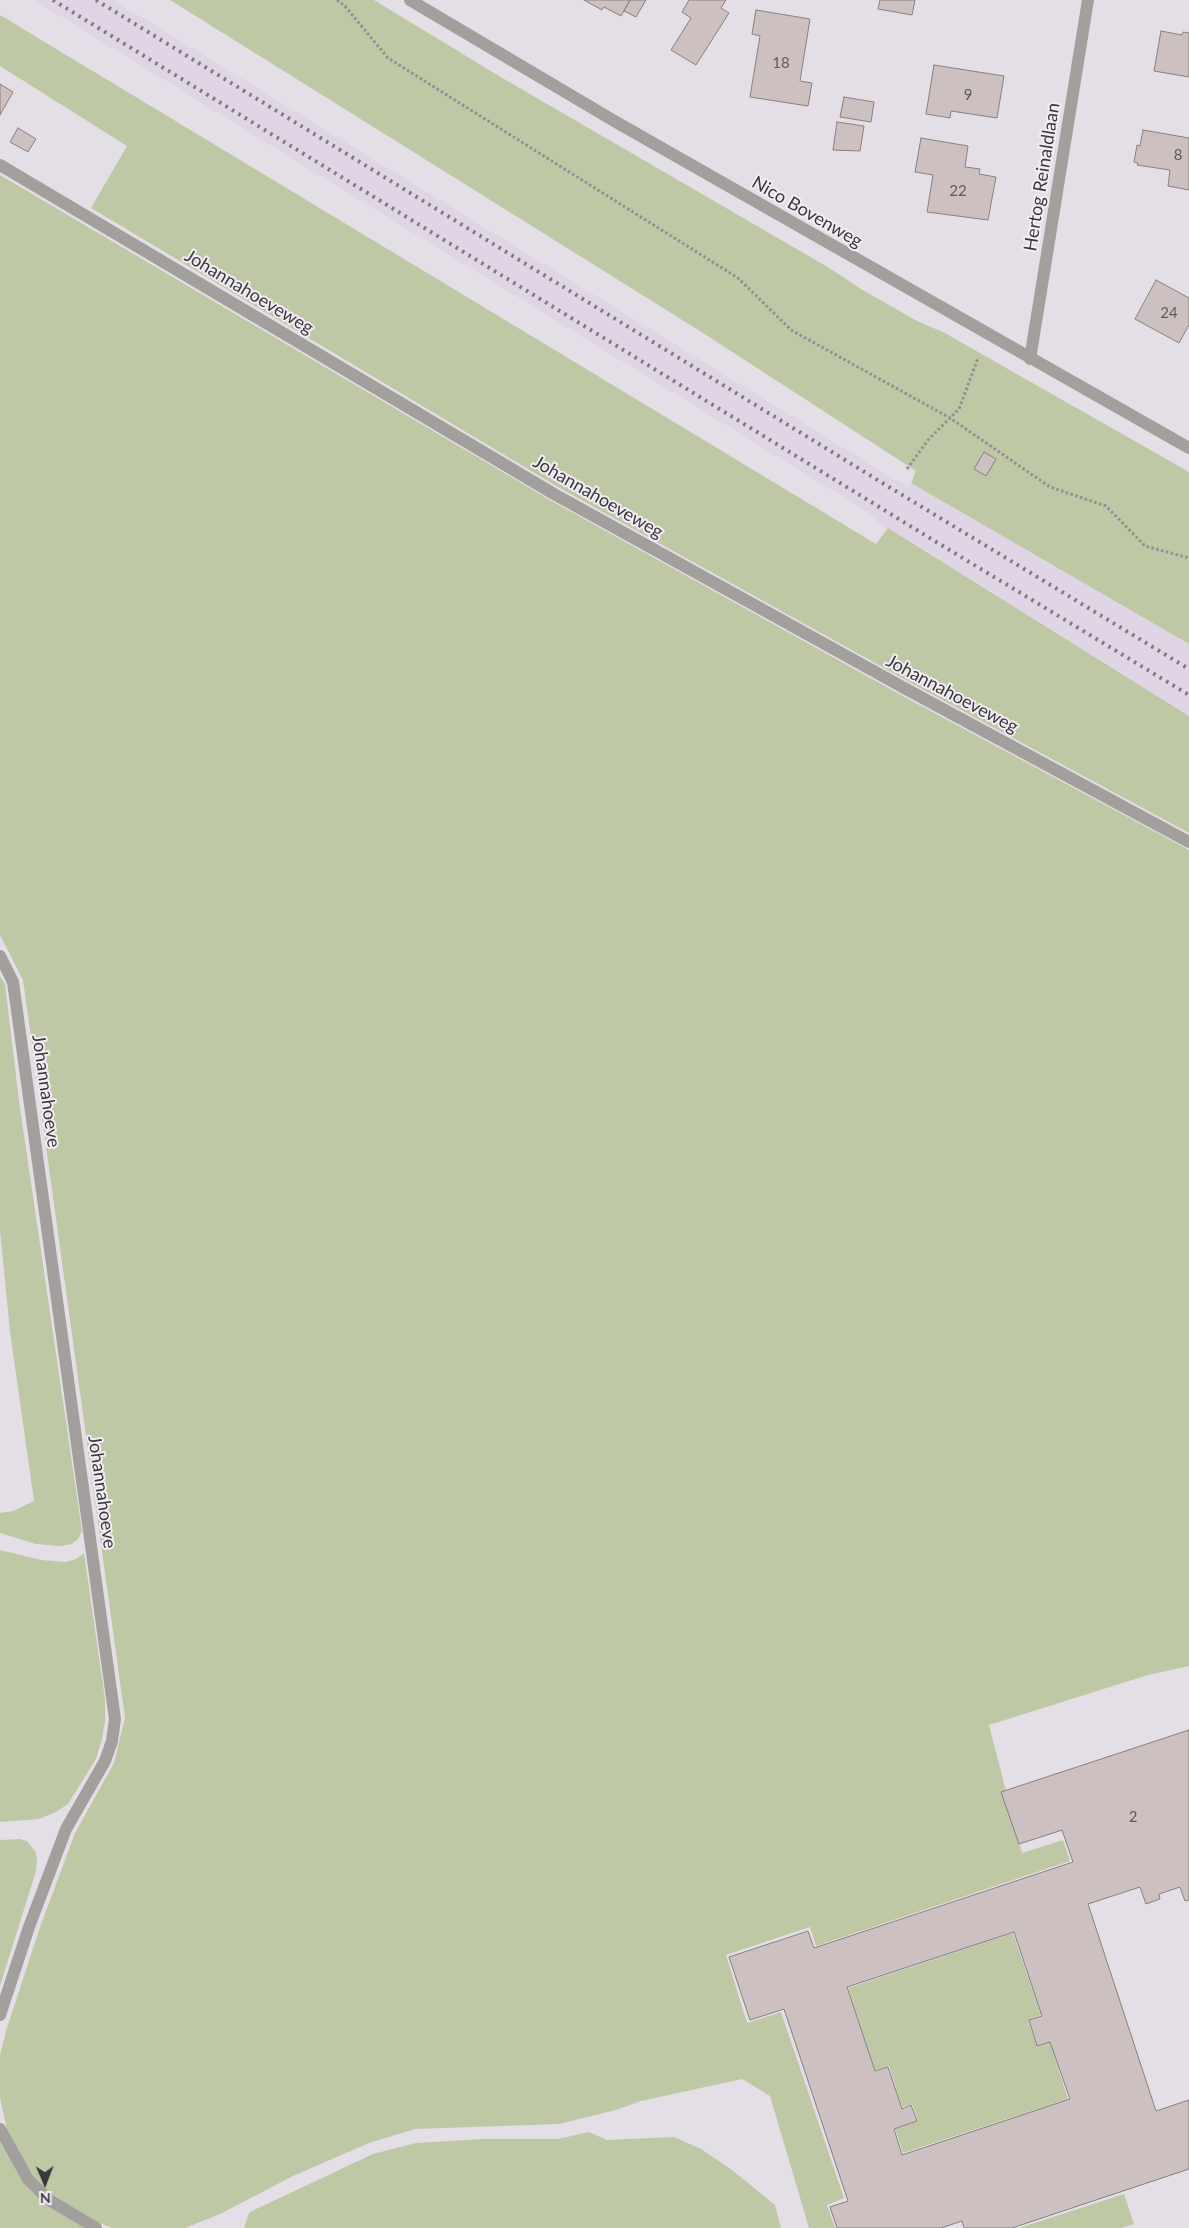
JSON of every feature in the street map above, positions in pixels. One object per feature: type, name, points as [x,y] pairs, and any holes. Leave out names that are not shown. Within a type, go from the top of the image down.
[{"type":"street","name":"Nico Bovenweg","points":[[410,0],[616,122],[1189,448]]},
{"type":"street","name":"Hertog Reinaldlaan","points":[[1030,359],[1088,0]]},
{"type":"street","name":"Johannahoeveweg","points":[[0,165],[554,494],[906,690],[1189,842]]},
{"type":"street","name":"Johannahoeve","points":[[0,956],[13,982],[115,1719],[112,1740],[105,1761],[66,1829],[29,1927],[0,2015]]},
{"type":"street","points":[[0,2129],[28,2179],[49,2200],[96,2228]]},
{"type":"path","points":[[337,0],[344,5],[388,58],[738,278],[791,330],[950,418],[1050,486],[1106,506],[1145,546],[1189,558]]},
{"type":"path","points":[[907,469],[928,440],[959,409],[975,362],[988,334]]},
{"type":"shaded area","points":[[34,0],[114,0],[896,480],[908,486],[911,483],[1189,644],[1189,716],[875,520],[877,518]]},
{"type":"green space","points":[[170,0],[374,0],[499,76],[831,269],[861,289],[919,322],[943,332],[1189,472],[1189,644],[911,483],[916,471],[703,333]]},
{"type":"green space","points":[[0,15],[876,544],[888,528],[1189,716],[1189,833],[911,683],[558,487],[91,208],[127,146],[0,66]]},
{"type":"green space","points":[[0,175],[550,500],[901,695],[1189,850],[1189,1666],[1148,1675],[989,1725],[1022,1853],[1063,1840],[1070,1861],[816,1946],[810,1927],[726,1955],[747,2023],[781,2012],[844,2198],[827,2205],[835,2228],[809,2228],[770,2096],[742,2079],[641,2101],[616,2110],[559,2124],[415,2129],[369,2143],[293,2176],[220,2214],[185,2228],[112,2228],[97,2222],[52,2195],[33,2175],[7,2130],[0,2098],[0,2055],[6,2031],[39,1930],[75,1833],[114,1763],[125,1718],[23,980],[0,935]]},
{"type":"green space","points":[[0,976],[5,984],[19,1101],[82,1531],[78,1539],[72,1544],[60,1546],[36,1544],[0,1533],[0,1513],[13,1511],[34,1501],[10,1332],[0,1230]]},
{"type":"green space","points":[[0,1550],[41,1560],[65,1562],[76,1559],[84,1553],[105,1699],[105,1721],[96,1759],[68,1804],[56,1812],[39,1819],[0,1822]]},
{"type":"green space","points":[[20,1839],[27,1841],[35,1851],[37,1858],[36,1871],[0,1986],[0,1840]]},
{"type":"green space","points":[[1013,1933],[1041,2015],[1028,2020],[1037,2047],[1050,2042],[1068,2099],[903,2153],[895,2129],[918,2121],[912,2104],[902,2107],[889,2066],[875,2070],[848,1988]]},
{"type":"green space","points":[[589,2132],[607,2140],[674,2137],[701,2149],[732,2170],[775,2205],[781,2228],[244,2228],[249,2213],[373,2154],[416,2143],[483,2139],[558,2139]]},
{"type":"green space","points":[[0,2142],[24,2182],[46,2205],[84,2228],[0,2228]]},
{"type":"green space","points":[[1124,2194],[1134,2224],[1121,2228],[1019,2228]]},
{"type":"building","points":[[584,0],[630,0],[621,16],[604,7],[602,10]]},
{"type":"building","points":[[630,0],[646,0],[636,17],[624,11]]},
{"type":"building","points":[[689,0],[726,0],[721,8],[729,13],[696,65],[671,50],[691,18],[682,12]]},
{"type":"building","points":[[880,0],[915,0],[912,15],[878,9]]},
{"type":"building","points":[[756,10],[810,19],[800,81],[812,83],[808,106],[750,97],[760,36],[752,34]]},
{"type":"building","points":[[1161,31],[1182,35],[1183,32],[1189,33],[1189,77],[1154,71]]},
{"type":"building","points":[[934,65],[1004,76],[997,118],[951,111],[950,118],[926,114]]},
{"type":"building","points":[[0,84],[13,92],[0,115]]},
{"type":"building","points":[[844,97],[874,102],[871,122],[840,117]]},
{"type":"building","points":[[837,122],[864,126],[860,151],[833,150]]},
{"type":"building","points":[[18,128],[36,139],[28,152],[10,142]]},
{"type":"building","points":[[1143,130],[1189,138],[1189,190],[1168,186],[1170,170],[1137,165],[1138,163],[1134,162],[1137,145],[1140,146]]},
{"type":"building","points":[[921,138],[968,146],[965,167],[980,169],[979,174],[996,177],[988,220],[927,212],[933,175],[915,172]]},
{"type":"building","points":[[1156,280],[1189,298],[1189,325],[1179,343],[1135,319]]},
{"type":"building","points":[[984,452],[996,459],[986,476],[974,469]]},
{"type":"building","points":[[1189,1730],[1189,1900],[1185,1901],[1180,1887],[1159,1894],[1160,1899],[1146,1904],[1140,1887],[1088,1904],[1156,2111],[1189,2100],[1189,2169],[1012,2228],[964,2228],[962,2221],[941,2228],[837,2228],[830,2207],[848,2201],[784,2009],[750,2020],[729,1957],[808,1931],[814,1948],[1073,1862],[1062,1830],[1019,1844],[1001,1792]],"holes":[[[1014,1932],[1042,2016],[1029,2020],[1037,2046],[1050,2042],[1070,2099],[902,2155],[894,2129],[917,2121],[911,2105],[902,2109],[888,2067],[875,2071],[847,1987]]]},
{"type":"railway","points":[[53,0],[1189,695]]},
{"type":"railway","points":[[96,0],[1189,669]]}]
